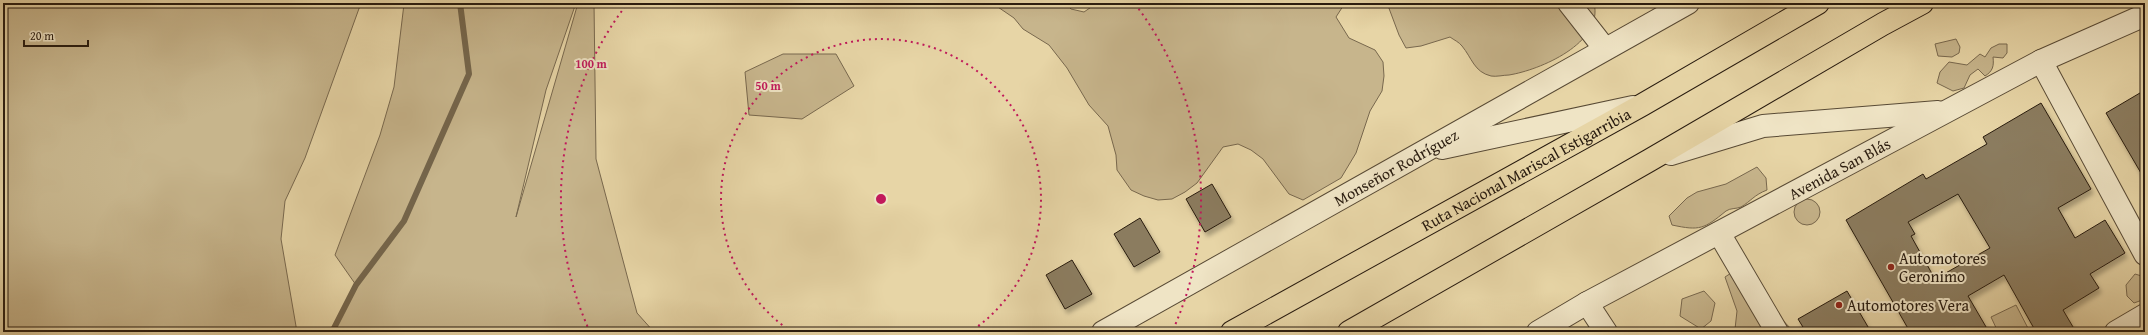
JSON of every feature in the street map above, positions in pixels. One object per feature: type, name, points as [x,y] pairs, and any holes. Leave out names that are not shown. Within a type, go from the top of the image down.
[{"type":"highway","name":"Ruta Nacional Mariscal Estigarribia","points":[[1232,332],[1642,105],[1818,3]]},
{"type":"highway","points":[[1349,332],[1650,160],[1883,24],[1922,3]]},
{"type":"street","points":[[1569,3],[1605,49]]},
{"type":"street","name":"Monseñor Rodríguez","points":[[1103,332],[1688,3]]},
{"type":"street","name":"Avenida San Blás","points":[[1538,332],[1587,303],[1950,111],[2041,61],[2145,15]]},
{"type":"street","points":[[2041,61],[2145,254]]},
{"type":"street","points":[[1421,153],[1642,105]]},
{"type":"street","points":[[1650,160],[1763,126],[1888,118],[1950,111]]},
{"type":"street","points":[[1719,233],[1777,332]]},
{"type":"street","points":[[1587,303],[1606,332]]},
{"type":"street","points":[[2116,332],[2145,316]]},
{"type":"shaded area","points":[[3,3],[361,3],[305,158],[285,201],[281,239],[297,332],[3,332],[3,154],[5,143],[3,142]]},
{"type":"shaded area","points":[[401,3],[576,3],[546,90],[516,217],[578,3],[594,3],[596,159],[637,313],[654,332],[332,332],[356,285],[335,255],[380,135],[394,87],[404,4]]},
{"type":"shaded area","points":[[992,3],[1065,3],[1071,9],[1084,12],[1097,3],[1345,3],[1336,17],[1349,38],[1375,50],[1383,62],[1384,76],[1382,91],[1370,111],[1356,153],[1341,178],[1303,200],[1289,194],[1263,159],[1251,150],[1238,144],[1223,147],[1197,183],[1185,192],[1172,199],[1158,200],[1131,190],[1117,170],[1116,155],[1108,126],[1089,105],[1067,68],[1049,45],[1023,29],[1014,18]]},
{"type":"shaded area","points":[[1387,3],[1594,3],[1594,17],[1589,30],[1580,42],[1552,61],[1522,72],[1509,75],[1491,76],[1485,74],[1477,68],[1461,45],[1450,37],[1421,46],[1406,48],[1399,35]]},
{"type":"shaded area","points":[[1956,39],[1960,47],[1959,53],[1952,57],[1938,56],[1935,44]]},
{"type":"shaded area","points":[[1999,44],[2007,44],[2007,53],[2003,58],[1993,57],[1992,68],[1985,76],[1978,69],[1970,75],[1964,88],[1953,91],[1937,83],[1940,72],[1949,62],[1967,65],[1980,54],[1985,57],[1991,48]]},
{"type":"shaded area","points":[[783,54],[836,54],[854,86],[802,119],[749,115],[745,72]]},
{"type":"shaded area","points":[[1757,167],[1766,178],[1767,190],[1741,207],[1728,210],[1707,225],[1689,228],[1672,225],[1669,216],[1687,198],[1697,192],[1726,184]]},
{"type":"shaded area","points":[[1807,199],[1816,203],[1820,212],[1816,221],[1807,225],[1798,221],[1794,212],[1798,203]]},
{"type":"shaded area","points":[[1745,264],[1771,308],[1794,332],[1737,332],[1735,329],[1737,311],[1725,277]]},
{"type":"shaded area","points":[[2135,274],[2145,277],[2145,299],[2134,303],[2127,296],[2126,285]]},
{"type":"shaded area","points":[[1704,291],[1715,303],[1711,321],[1701,329],[1680,316],[1682,299]]},
{"type":"shaded area","points":[[2016,305],[2030,332],[1998,332],[1991,317]]},
{"type":"building","points":[[2145,90],[2145,180],[2106,113]]},
{"type":"building","points":[[2041,103],[2091,189],[2058,208],[2075,238],[2105,220],[2125,253],[2090,274],[2099,288],[2063,310],[2076,332],[2036,332],[2004,275],[1968,296],[1989,332],[1910,332],[1846,220],[1923,174],[1926,179],[1987,144],[1983,137]],"holes":[[[1958,194],[1990,248],[1935,279],[1911,236],[1915,234],[1908,222]]]},
{"type":"building","points":[[1212,184],[1231,217],[1205,232],[1186,199]]},
{"type":"building","points":[[1140,218],[1160,252],[1134,267],[1114,234]]},
{"type":"building","points":[[1072,260],[1092,294],[1065,309],[1046,275]]},
{"type":"building","name":"Automotores Vera","points":[[1847,291],[1871,332],[1806,332],[1798,319]]},
{"type":"waterway","points":[[332,332],[356,285],[404,221],[469,74],[460,3]]},
{"type":"place","name":"Automotores Geronimo","points":[[1891,267]]},
{"type":"place","name":"Automotores Vera","points":[[1839,305]]}]
